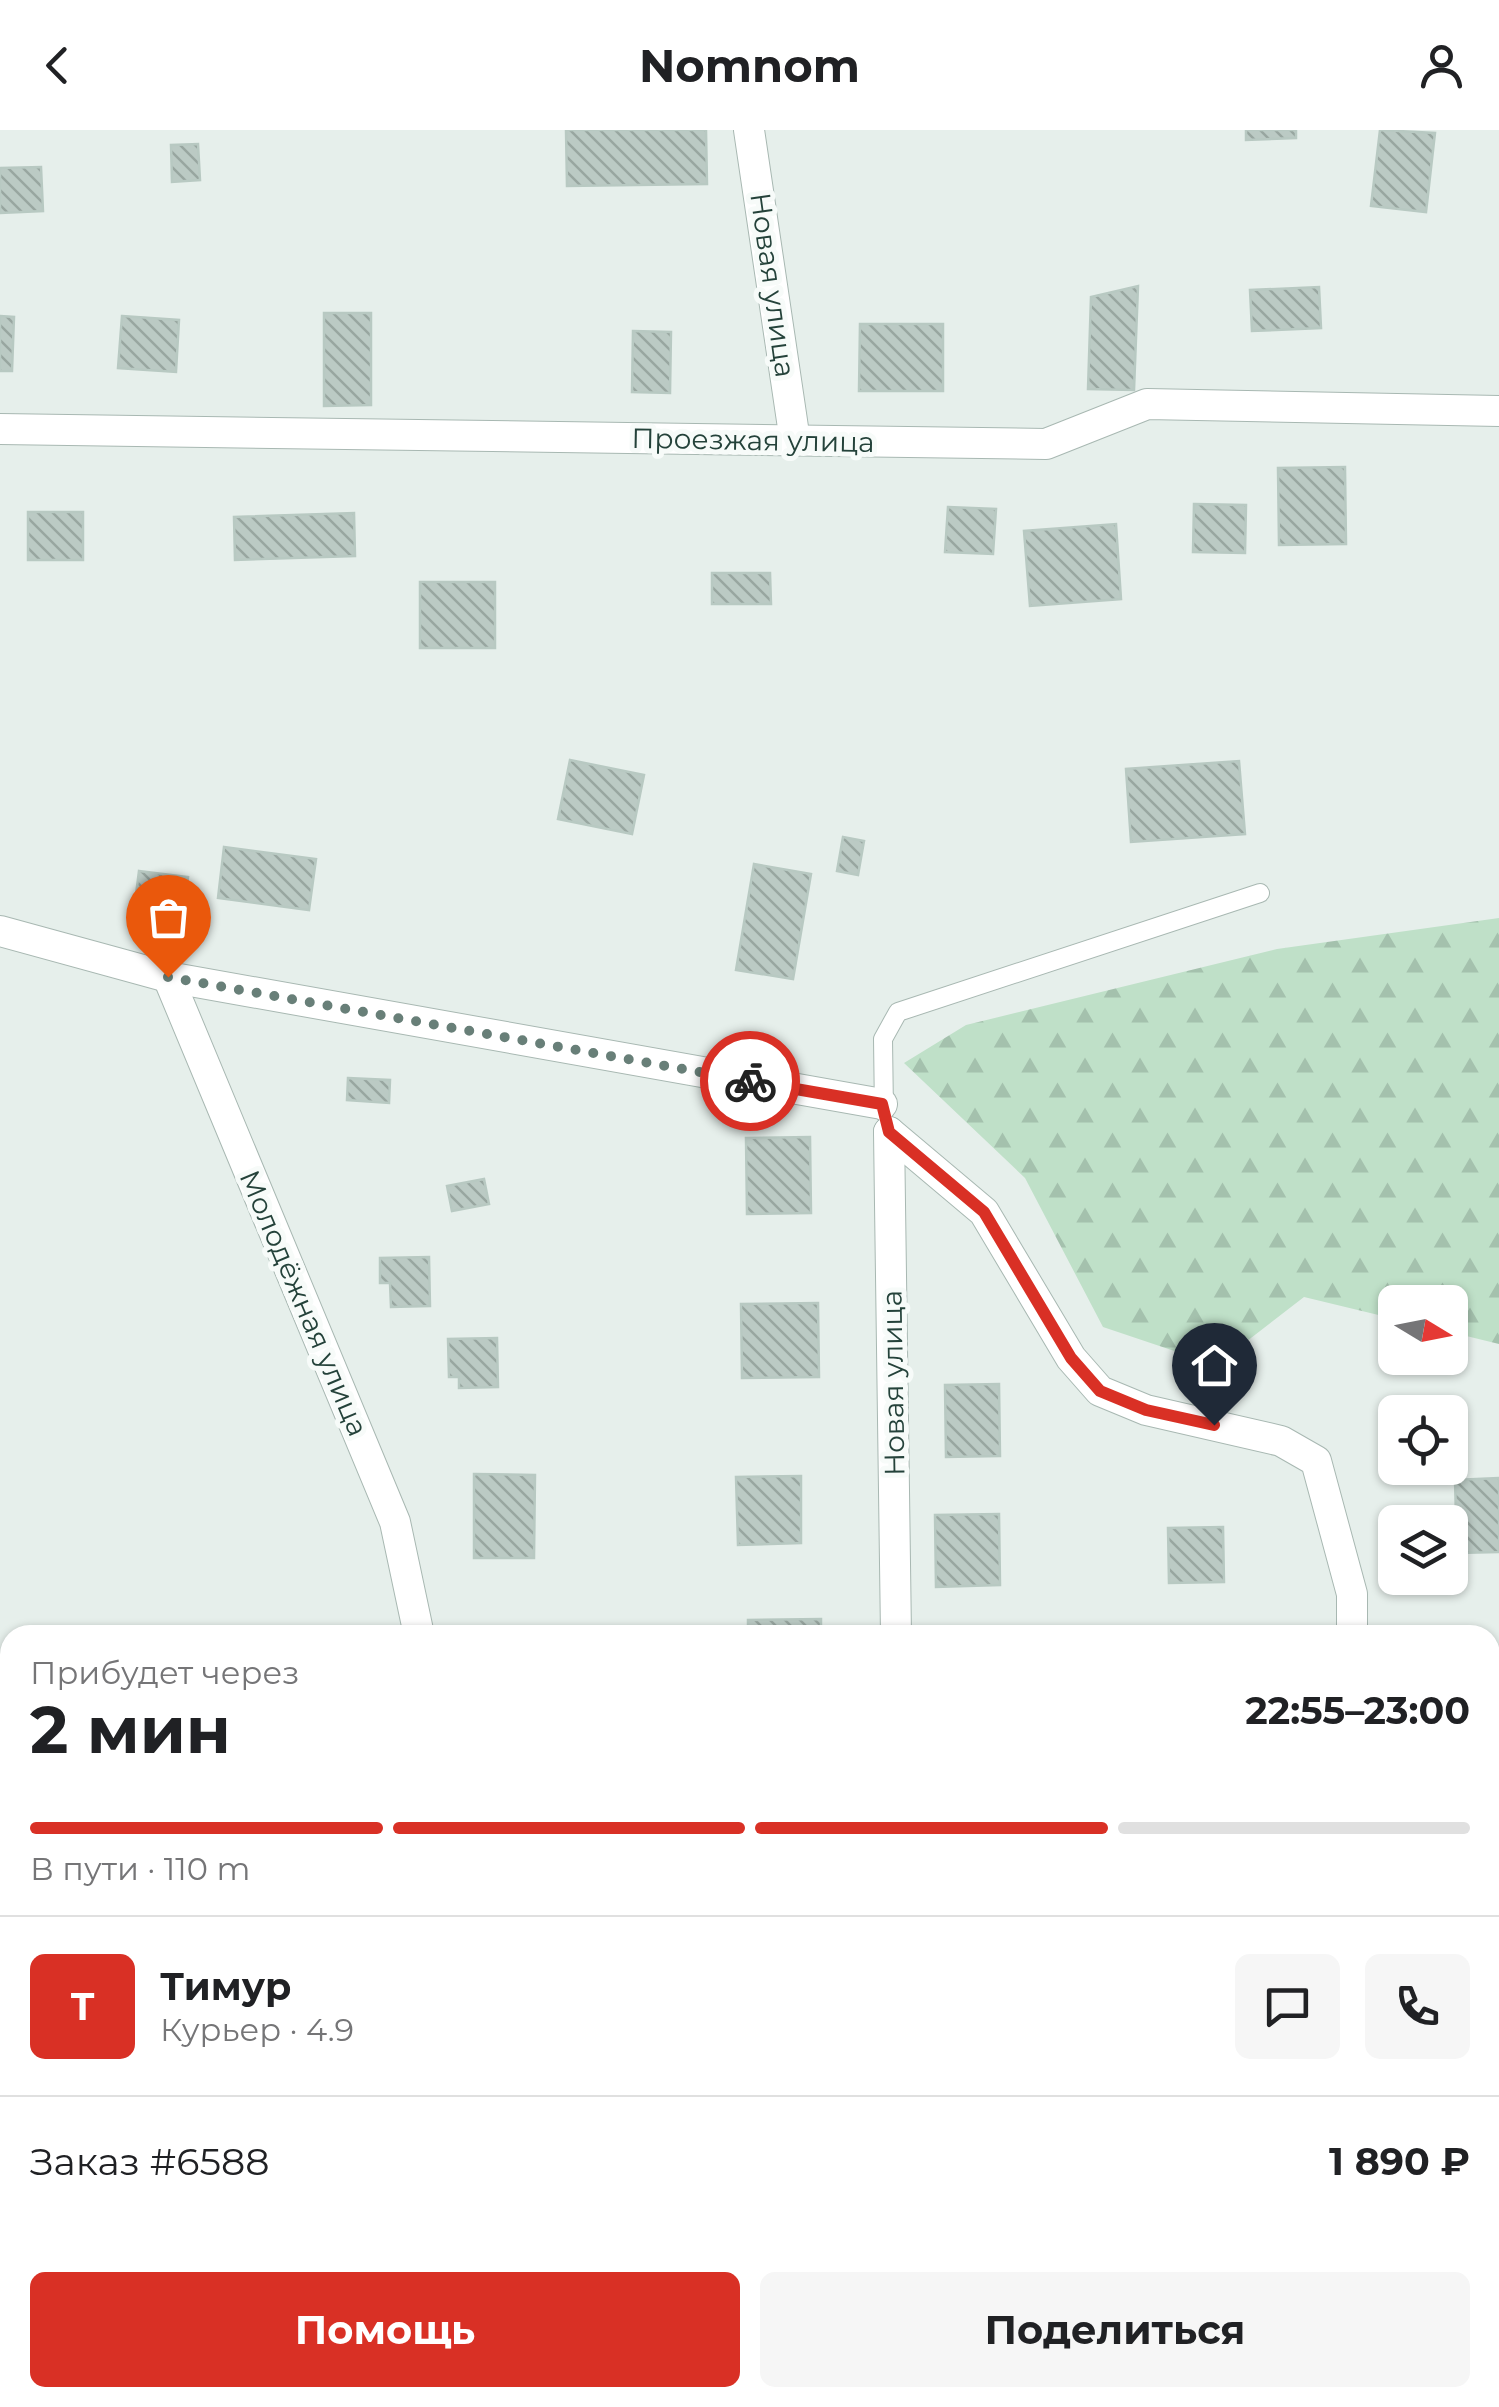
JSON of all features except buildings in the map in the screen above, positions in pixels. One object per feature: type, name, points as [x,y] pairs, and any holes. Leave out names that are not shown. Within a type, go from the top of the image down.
[{"type":"street","name":"Новая улица","points":[[749,130],[795,441]]},
{"type":"street","name":"Проезжая улица","points":[[0,429],[1046,444],[1147,404],[1499,411]]},
{"type":"street","points":[[0,931],[168,977],[885,1118],[984,1212],[1071,1358],[1100,1391],[1146,1410],[1281,1441],[1316,1461],[1352,1594],[1352,1625]]},
{"type":"street","name":"Молодёжная улица","points":[[168,977],[396,1522],[417,1625]]},
{"type":"street","name":"Новая улица","points":[[885,1118],[896,1625]]},
{"type":"lane","points":[[885,1118],[883,1039],[898,1012],[1260,893]]},
{"type":"green space","points":[[1499,918],[1499,1344],[1468,1336],[1468,1285],[1378,1285],[1378,1315],[1304,1297],[1216,1365],[1103,1327],[1025,1178],[904,1063],[966,1025],[1277,949]]},
{"type":"way so far","points":[[168,977],[750,1081]]},
{"type":"route","points":[[750,1081],[882,1104],[889,1132],[984,1212],[1071,1358],[1100,1391],[1146,1410],[1214,1425]]}]
